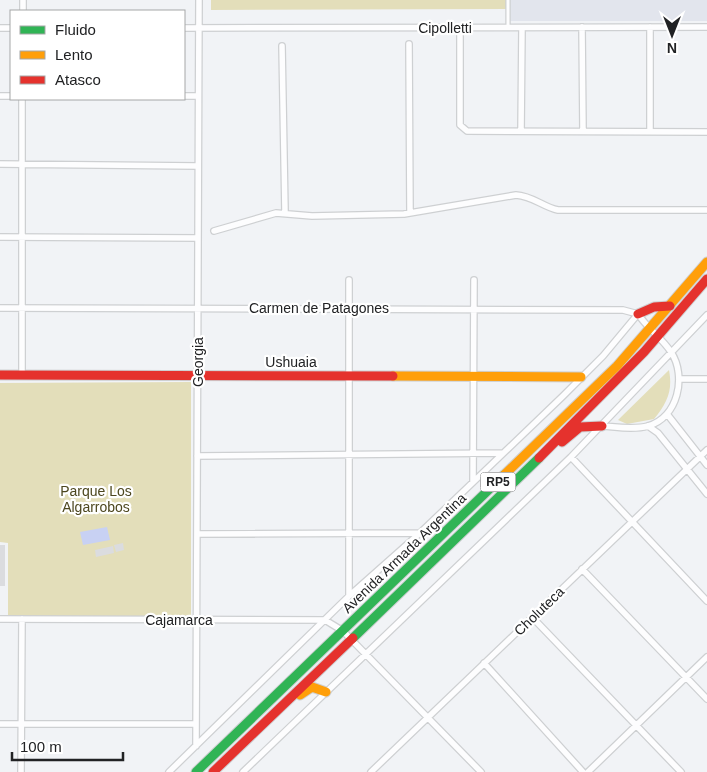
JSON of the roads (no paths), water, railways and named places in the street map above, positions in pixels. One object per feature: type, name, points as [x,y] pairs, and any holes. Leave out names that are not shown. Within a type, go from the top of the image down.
[{"type":"main road","name":"Avenida Armada Argentina","points":[[196,772],[554,427],[650,330],[707,262]]},
{"type":"main road","name":"Avenida Armada Argentina","points":[[213,772],[527,470],[658,337],[707,279]]},
{"type":"main road","points":[[638,314],[654,307],[670,306]]},
{"type":"main road","name":"Ushuaia","points":[[0,376],[581,377]]},
{"type":"main road","points":[[527,470],[538,463],[576,430],[602,426]]},
{"type":"main road","points":[[275,713],[312,687],[326,692]]},
{"type":"street","name":"Georgia","points":[[196,746],[198,0]]},
{"type":"street","points":[[582,27],[583,132]]},
{"type":"street","points":[[650,27],[650,132]]},
{"type":"street","name":"Cipolletti","points":[[185,28],[707,27]]},
{"type":"street","points":[[460,28],[461,128],[467,131],[707,132]]},
{"type":"street","points":[[521,131],[522,28]]},
{"type":"street","points":[[409,44],[410,213]]},
{"type":"street","points":[[282,46],[285,212]]},
{"type":"street","points":[[185,96],[198,96]]},
{"type":"street","points":[[22,100],[22,376]]},
{"type":"street","points":[[0,164],[197,166]]},
{"type":"street","points":[[214,231],[285,212],[312,216],[410,213],[516,195],[531,197],[549,208],[558,210],[707,210]]},
{"type":"street","points":[[0,237],[198,238]]},
{"type":"street","points":[[349,280],[350,596]]},
{"type":"street","points":[[473,482],[474,280]]},
{"type":"street","name":"Carmen de Patagones","points":[[0,308],[198,307],[623,310],[638,314]]},
{"type":"street","points":[[602,426],[628,428],[648,426],[667,414],[677,398],[679,379],[672,353],[638,314]]},
{"type":"street","name":"Avenida Armada Argentina","points":[[169,772],[350,596],[420,533],[603,356],[638,314]]},
{"type":"street","points":[[243,772],[571,457],[707,315]]},
{"type":"street","points":[[679,379],[707,379]]},
{"type":"street","points":[[667,414],[707,466]]},
{"type":"street","points":[[648,426],[660,436],[707,494]]},
{"type":"street","name":"Choluteca","points":[[375,770],[686,468],[707,450]]},
{"type":"street","points":[[197,456],[503,453]]},
{"type":"street","points":[[571,457],[707,601]]},
{"type":"street","points":[[197,534],[420,533]]},
{"type":"street","points":[[582,569],[707,699]]},
{"type":"street","points":[[532,617],[681,772]]},
{"type":"street","name":"Cajamarca","points":[[0,619],[325,620]]},
{"type":"street","points":[[21,772],[22,619]]},
{"type":"street","points":[[325,620],[343,631],[480,772]]},
{"type":"street","points":[[588,772],[707,658]]},
{"type":"street","points":[[484,663],[583,772]]},
{"type":"street","points":[[0,724],[196,724]]},
{"type":"lane","points":[[508,0],[508,28]]},
{"type":"water","points":[[107,527],[110,540],[83,545],[80,532]]},
{"type":"park label","name":"Parque Los Algarrobos","points":[[96,500]]}]
